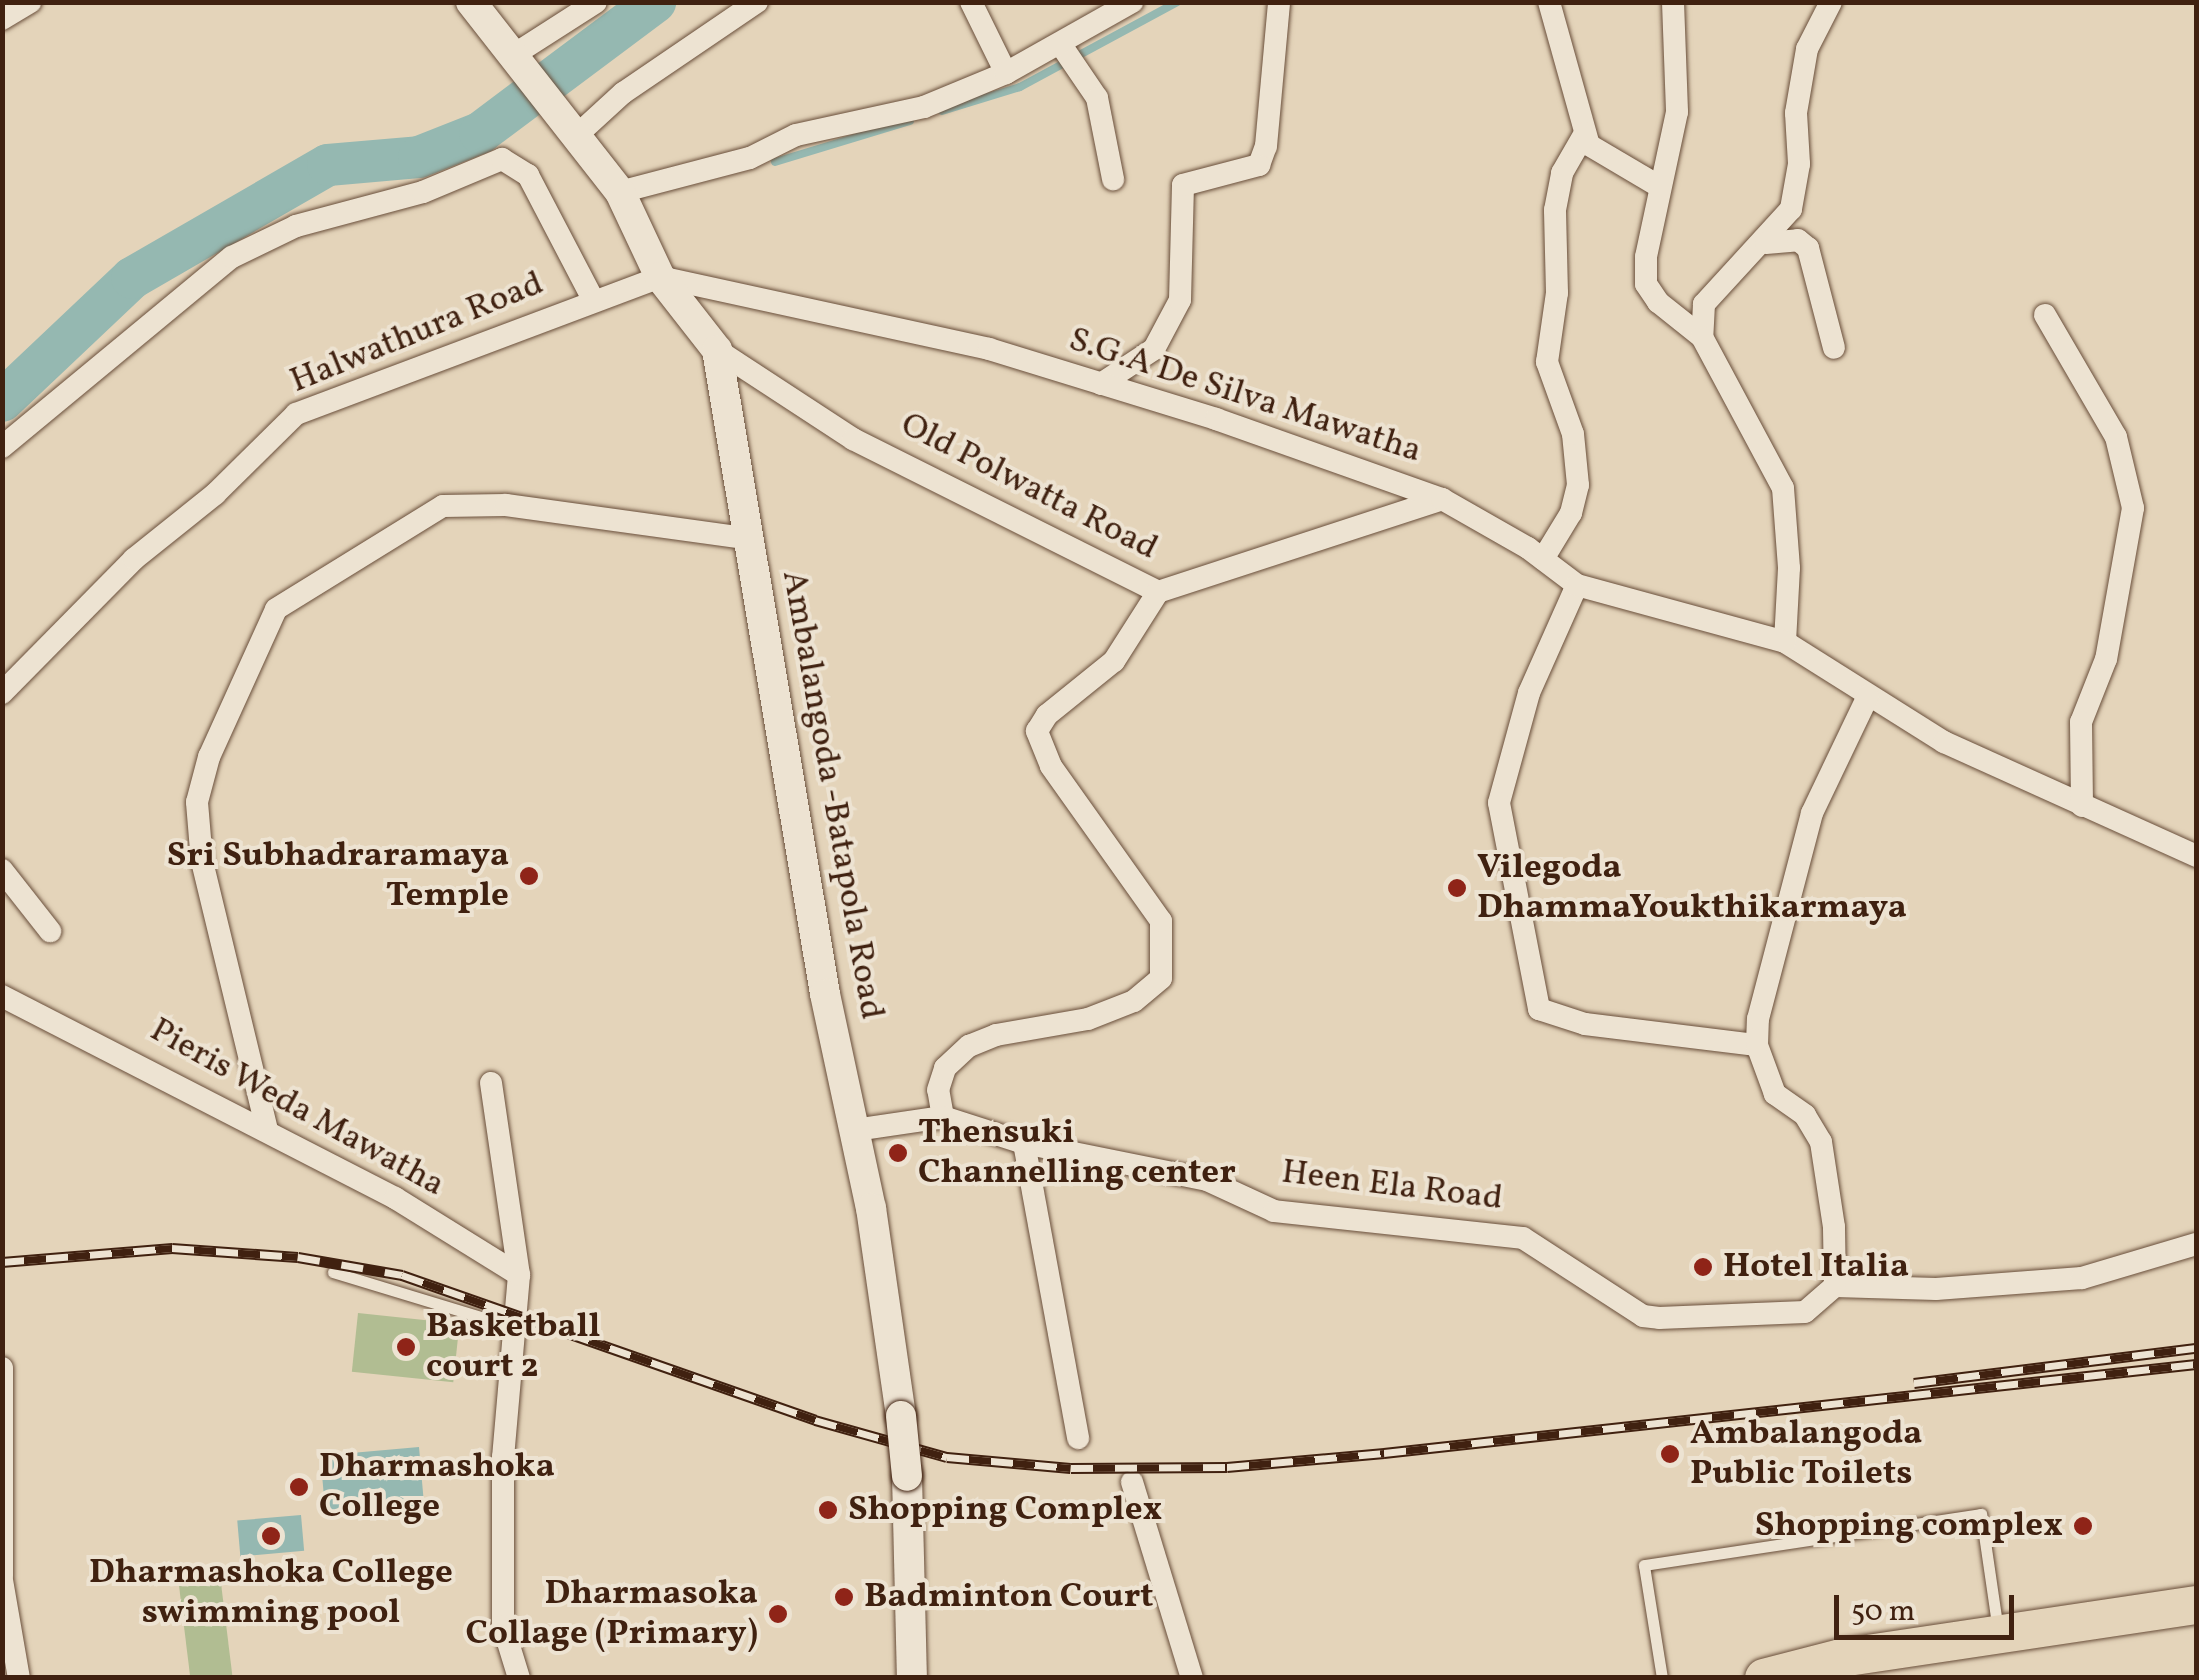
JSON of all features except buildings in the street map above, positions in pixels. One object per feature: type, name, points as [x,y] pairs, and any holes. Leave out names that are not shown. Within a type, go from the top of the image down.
[{"type":"highway","points":[[1764,1678],[1844,1668],[1998,1635],[2196,1605]]},
{"type":"main road","name":"Ambalangoda -Batapola Road","points":[[471,2],[620,192],[660,278],[717,350],[825,994],[854,1130],[901,1416],[907,1476],[912,1678]]},
{"type":"street","points":[[2,19],[30,2]]},
{"type":"street","points":[[519,59],[596,2]]},
{"type":"street","points":[[576,136],[623,93],[757,2]]},
{"type":"street","points":[[971,2],[1006,73]]},
{"type":"street","points":[[620,192],[750,158],[796,136],[924,107],[1006,73],[1061,45],[1103,10],[1132,2]]},
{"type":"street","points":[[1101,384],[1154,349],[1174,314],[1184,272],[1184,185],[1258,165],[1266,146],[1279,2]]},
{"type":"street","points":[[1549,2],[1585,133],[1605,157],[1660,188]]},
{"type":"street","points":[[1673,2],[1677,112],[1660,188],[1646,284],[1658,302],[1702,337],[1782,488],[1789,568],[1785,642]]},
{"type":"street","points":[[1702,337],[1704,304],[1766,243],[1792,209],[1807,49],[1831,2]]},
{"type":"street","points":[[1061,45],[1097,98],[1114,179]]},
{"type":"street","points":[[1543,559],[1572,513],[1578,485],[1572,434],[1548,362],[1556,293],[1555,210],[1562,173],[1585,133]]},
{"type":"street","points":[[2,448],[232,256],[296,226],[423,192],[502,159],[528,175],[594,301]]},
{"type":"street","points":[[1766,243],[1798,240],[1808,248],[1834,348]]},
{"type":"street","name":"S.G.A De Silva Mawatha","points":[[660,278],[989,349],[1442,499],[1543,559],[1576,585],[1785,642],[1944,742],[2196,856]]},
{"type":"street","name":"Halwathura Road","points":[[2,693],[134,558],[216,494],[296,414],[660,278]]},
{"type":"street","points":[[2044,315],[2116,437],[2133,508],[2106,659],[2081,722],[2082,806]]},
{"type":"street","name":"Old Polwatta Road","points":[[717,350],[854,438],[1158,592],[1442,499]]},
{"type":"street","points":[[268,1130],[202,862],[198,802],[209,757],[276,609],[443,506],[506,505],[751,539]]},
{"type":"street","points":[[1576,585],[1529,694],[1498,803],[1539,1009],[1585,1024],[1757,1046]]},
{"type":"street","points":[[943,1117],[938,1090],[945,1068],[969,1046],[996,1034],[1088,1019],[1134,1001],[1161,978],[1161,920],[1051,766],[1037,731],[1047,714],[1114,662],[1158,592]]},
{"type":"street","points":[[1868,696],[1812,814],[1777,937],[1757,1046],[1776,1094],[1805,1116],[1820,1142],[1834,1227],[1835,1286],[1936,1289],[2082,1278],[2196,1244]]},
{"type":"street","points":[[2,870],[50,931]]},
{"type":"street","name":"Pieris Weda Mawatha","points":[[2,996],[268,1130],[519,1274]]},
{"type":"street","points":[[491,1083],[519,1274],[518,1320],[503,1456],[503,1608],[519,1678]]},
{"type":"street","name":"Heen Ela Road","points":[[854,1130],[943,1117],[1024,1143],[1207,1180],[1274,1211],[1523,1238],[1643,1316],[1753,1319],[1804,1312],[1835,1286]]},
{"type":"street","points":[[1024,1143],[1078,1438]]},
{"type":"street","points":[[2,1368],[2,1578],[19,1678]]},
{"type":"street","points":[[1132,1482],[1192,1678]]},
{"type":"lane","points":[[333,1272],[518,1320]]},
{"type":"lane","points":[[1662,1678],[1644,1564],[1981,1514],[1998,1635]]},
{"type":"green space","name":"Basketball court 2","points":[[358,1313],[459,1324],[453,1382],[352,1372]]},
{"type":"green space","points":[[220,1575],[233,1677],[190,1678],[178,1580]]},
{"type":"water","name":"Dharmashoka College","points":[[419,1447],[424,1508],[326,1516],[320,1456]]},
{"type":"water","name":"Dharmashoka College swimming pool","points":[[301,1515],[304,1551],[240,1556],[237,1521]]},
{"type":"waterway","points":[[2,401],[132,278],[328,165],[419,157],[480,133],[655,2]]},
{"type":"waterway","points":[[942,111],[1020,87],[1177,2]]},
{"type":"waterway","points":[[775,162],[910,121]]},
{"type":"railway","points":[[2,1262],[172,1248],[298,1257],[402,1275],[815,1420],[947,1457],[1071,1468],[1227,1467],[1384,1453],[2196,1364]]},
{"type":"railway","points":[[1914,1383],[2196,1348]]},
{"type":"place","name":"Sri Subhadraramaya Temple","points":[[529,876]]},
{"type":"place","name":"Vilegoda DhammaYoukthikarmaya","points":[[1457,888]]},
{"type":"place","name":"Thensuki Channelling center","points":[[898,1153]]},
{"type":"place","name":"Hotel Italia","points":[[1703,1267]]},
{"type":"place","name":"Basketball court 2","points":[[406,1347]]},
{"type":"place","name":"Ambalangoda Public Toilets","points":[[1670,1454]]},
{"type":"place","name":"Dharmashoka College","points":[[299,1487]]},
{"type":"place","name":"Shopping Complex","points":[[828,1510]]},
{"type":"place","name":"Shopping complex","points":[[2083,1526]]},
{"type":"place","name":"Dharmashoka College swimming pool","points":[[271,1536]]},
{"type":"place","name":"Badminton Court","points":[[844,1597]]},
{"type":"place","name":"Dharmasoka Collage (Primary)","points":[[778,1614]]}]
